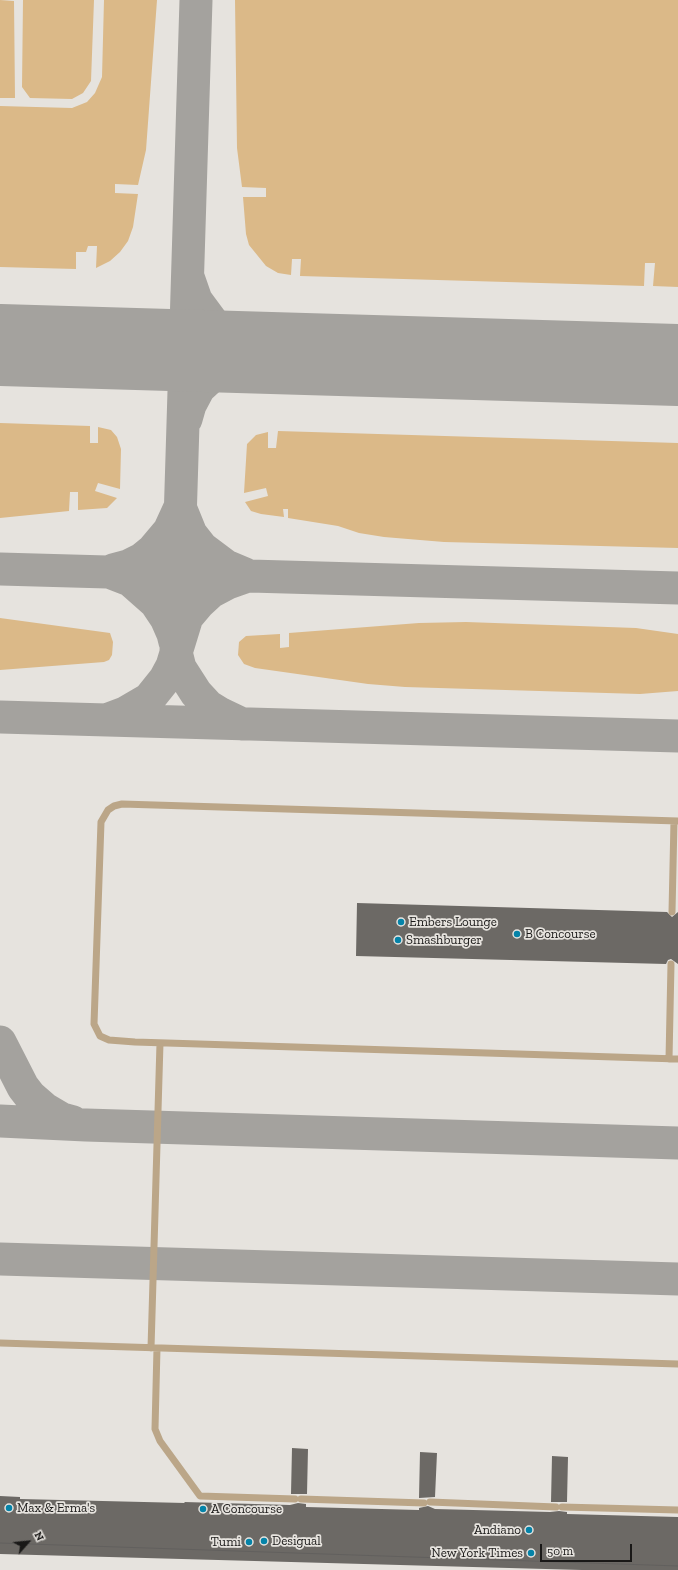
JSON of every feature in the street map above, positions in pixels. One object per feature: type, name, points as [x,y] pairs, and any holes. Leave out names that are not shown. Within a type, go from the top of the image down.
[{"type":"lane","points":[[672,912],[676,821],[122,804],[114,806],[108,810],[101,822],[94,1024],[100,1036],[109,1040],[160,1043],[678,1059]]},
{"type":"lane","points":[[669,1059],[671,964]]},
{"type":"lane","points":[[160,1043],[154,1348],[155,1429],[160,1441],[200,1496],[678,1510]]},
{"type":"lane","points":[[0,1343],[678,1364]]},
{"type":"shaded area","points":[[0,0],[14,1],[15,98],[0,98]]},
{"type":"shaded area","points":[[23,0],[94,0],[91,81],[83,93],[72,99],[30,98],[22,87]]},
{"type":"shaded area","points":[[104,0],[157,0],[146,150],[138,185],[115,184],[115,193],[138,194],[133,227],[128,241],[120,252],[110,261],[96,268],[97,246],[88,246],[86,252],[76,252],[76,269],[0,267],[0,106],[72,108],[87,102],[95,93],[102,77]]},
{"type":"shaded area","points":[[235,0],[678,0],[678,287],[653,286],[655,263],[645,263],[644,286],[300,276],[301,259],[292,259],[291,275],[278,273],[266,266],[249,245],[246,234],[243,197],[266,197],[266,188],[242,187],[237,148]]},
{"type":"shaded area","points":[[0,423],[90,426],[90,443],[98,443],[98,427],[111,430],[117,437],[121,449],[120,489],[98,483],[95,491],[117,498],[107,508],[78,510],[78,492],[70,492],[69,511],[0,518]]},
{"type":"shaded area","points":[[278,431],[678,443],[678,548],[444,542],[384,537],[359,533],[338,526],[288,518],[288,509],[283,509],[284,517],[261,514],[251,511],[245,502],[268,496],[266,488],[244,493],[247,444],[256,435],[268,432],[268,448],[276,448]]},
{"type":"shaded area","points":[[0,618],[110,633],[113,642],[112,655],[109,660],[104,662],[0,670]]},
{"type":"shaded area","points":[[466,622],[636,628],[678,634],[678,691],[640,694],[405,687],[368,684],[255,668],[244,664],[238,655],[239,642],[246,636],[280,634],[280,648],[289,647],[289,633],[419,623]]},
{"type":"building","name":"B Concourse","points":[[357,903],[667,912],[672,917],[678,912],[678,964],[671,959],[668,960],[666,964],[356,956]]},
{"type":"building","points":[[292,1448],[308,1449],[307,1494],[291,1494]]},
{"type":"building","points":[[420,1452],[437,1453],[435,1497],[419,1498]]},
{"type":"building","points":[[552,1456],[568,1457],[567,1502],[551,1502]]},
{"type":"building","name":"A Concourse","points":[[0,1496],[20,1497],[20,1499],[185,1503],[184,1502],[290,1505],[298,1503],[306,1504],[306,1507],[419,1510],[419,1508],[428,1506],[435,1509],[559,1511],[567,1512],[567,1514],[678,1517],[678,1570],[582,1570],[0,1554]]},
{"type":"taxiway","points":[[196,0],[176,652],[180,668],[196,693],[208,706],[242,724]]},
{"type":"taxiway","points":[[188,277],[196,300],[213,323],[236,341],[277,353]]},
{"type":"taxiway","points":[[186,419],[190,405],[199,388],[230,363],[255,357],[286,354]]},
{"type":"taxiway","points":[[113,570],[128,566],[142,559],[153,550],[169,531],[180,507],[191,534],[202,548],[226,566],[245,574]]},
{"type":"taxiway","points":[[0,569],[678,588]]},
{"type":"taxiway","points":[[112,573],[130,580],[156,603],[166,618],[175,642]]},
{"type":"taxiway","points":[[109,719],[125,713],[149,699],[165,679],[172,666],[187,617],[198,604],[211,592],[228,583],[245,577]]},
{"type":"taxiway","points":[[0,717],[678,736]]},
{"type":"taxiway","points":[[0,1042],[23,1087],[30,1096],[45,1109],[62,1119],[73,1122]]},
{"type":"taxiway","points":[[0,1121],[86,1125],[678,1143]]},
{"type":"taxiway","points":[[0,1259],[678,1279]]},
{"type":"runway","points":[[0,345],[678,365]]},
{"type":"tram line","points":[[0,1543],[678,1566]]},
{"type":"place","name":"Embers Lounge","points":[[401,922]]},
{"type":"place","name":"B Concourse","points":[[517,934]]},
{"type":"place","name":"Smashburger","points":[[398,940]]},
{"type":"place","name":"Max & Erma's","points":[[9,1508]]},
{"type":"place","name":"A Concourse","points":[[203,1509]]},
{"type":"place","name":"Andiano","points":[[529,1530]]},
{"type":"place","name":"Desigual","points":[[264,1541]]},
{"type":"place","name":"Tumi","points":[[249,1542]]},
{"type":"place","name":"New York Times","points":[[531,1553]]}]
